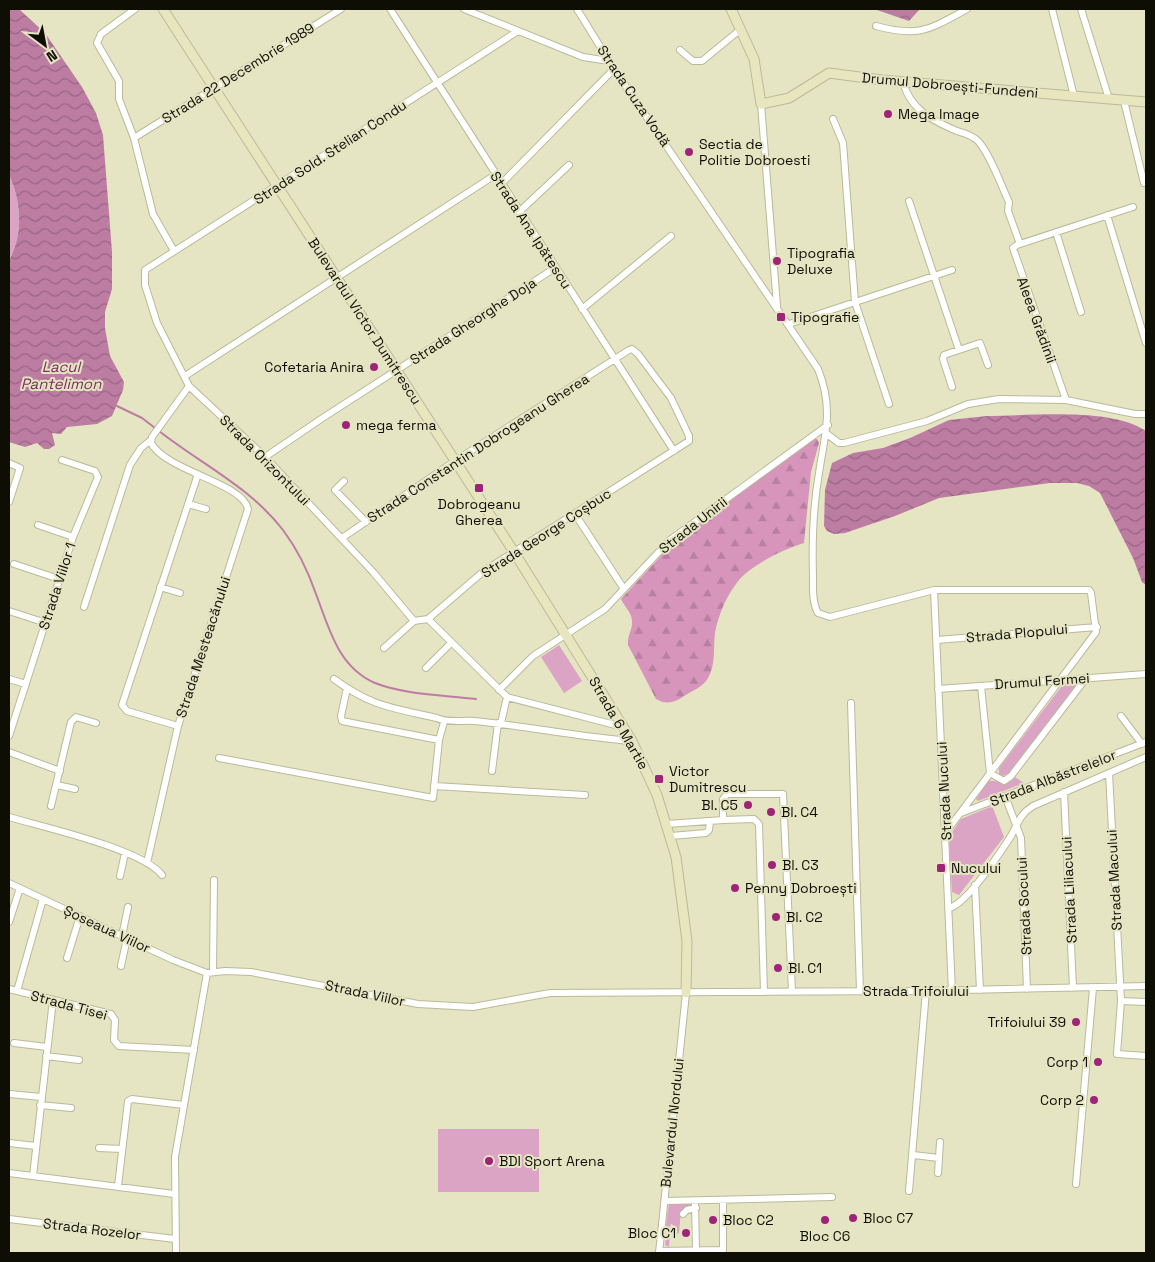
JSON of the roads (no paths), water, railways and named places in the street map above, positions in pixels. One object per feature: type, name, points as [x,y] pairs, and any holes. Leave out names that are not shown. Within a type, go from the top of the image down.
[{"type":"street","points":[[135,9],[101,34],[97,40],[98,45],[119,80],[119,99],[134,138],[152,214],[174,251]]},
{"type":"street","name":"Bulevardul Victor Dumitrescu","points":[[163,9],[566,635]]},
{"type":"street","name":"Strada 22 Decembrie 1989","points":[[134,138],[341,9]]},
{"type":"street","name":"Strada Ana Ipătescu","points":[[390,9],[500,184],[674,451]]},
{"type":"street","points":[[464,9],[590,59],[609,61]]},
{"type":"street","name":"Strada Cuza Vodă","points":[[577,9],[614,69],[813,359],[821,378],[828,406],[828,425],[819,474],[812,542],[814,600],[818,613],[830,618],[934,590]]},
{"type":"street","points":[[731,9],[756,67],[761,104],[777,307]]},
{"type":"street","points":[[876,26],[905,32],[929,30],[967,9]]},
{"type":"street","points":[[1052,9],[1074,96]]},
{"type":"street","points":[[1081,10],[1110,100]]},
{"type":"street","points":[[680,50],[693,61],[702,62],[741,29]]},
{"type":"street","name":"Strada Sold. Stelian Condu","points":[[143,274],[174,251],[518,32]]},
{"type":"street","points":[[500,184],[614,69]]},
{"type":"street","name":"Drumul Dobroești-Fundeni","points":[[761,104],[789,98],[828,72],[904,82],[1146,102]]},
{"type":"street","name":"Aleea Grădinii","points":[[904,82],[910,99],[923,113],[937,123],[970,136],[981,145],[1009,202],[1008,211],[1020,244],[1015,246],[1013,251],[1066,400]]},
{"type":"street","points":[[1124,101],[1144,183]]},
{"type":"street","points":[[834,119],[842,139],[855,302],[889,404]]},
{"type":"street","points":[[519,212],[569,165]]},
{"type":"street","points":[[185,376],[495,175]]},
{"type":"street","points":[[910,201],[960,350]]},
{"type":"street","points":[[1020,244],[1133,207]]},
{"type":"street","points":[[1107,215],[1146,343]]},
{"type":"street","points":[[1056,232],[1081,312]]},
{"type":"street","points":[[582,309],[671,236]]},
{"type":"street","name":"Strada Gheorghe Doja","points":[[265,457],[555,268]]},
{"type":"street","points":[[789,324],[952,270]]},
{"type":"street","name":"Strada Orizontului","points":[[143,274],[161,332],[189,386],[265,457],[342,538],[414,621]]},
{"type":"street","points":[[952,387],[942,356],[981,344],[988,365]]},
{"type":"street","name":"Strada Constantin Dobrogeanu Gherea","points":[[342,538],[455,461],[629,350],[634,350],[668,394],[689,438],[687,442],[674,451]]},
{"type":"street","points":[[84,607],[130,465],[189,386]]},
{"type":"street","points":[[827,434],[839,443],[844,443],[927,421],[979,401],[1016,398],[1066,400],[1135,414],[1146,414]]},
{"type":"street","name":"Strada Unirii","points":[[499,690],[533,656],[598,615],[670,540],[828,425]]},
{"type":"street","name":"Strada Mesteacănului","points":[[151,438],[160,454],[198,474],[232,492],[245,502],[248,509],[178,726],[127,711],[122,707],[198,474]]},
{"type":"street","name":"Strada George Coșbuc","points":[[425,620],[474,580],[514,552],[674,451]]},
{"type":"street","name":"Strada Viilor 1","points":[[9,736],[73,537],[98,476],[94,470],[62,460]]},
{"type":"street","points":[[9,463],[20,468],[10,494],[9,502]]},
{"type":"street","points":[[344,480],[335,490],[366,522]]},
{"type":"street","points":[[188,504],[206,509]]},
{"type":"street","points":[[575,514],[624,588]]},
{"type":"street","points":[[38,525],[73,537]]},
{"type":"street","points":[[14,564],[59,579]]},
{"type":"street","points":[[160,587],[180,593]]},
{"type":"street","points":[[934,590],[1089,590],[1092,596],[1097,627],[1062,680],[946,832]]},
{"type":"street","name":"Strada Nucului","points":[[934,590],[952,991]]},
{"type":"street","points":[[9,611],[46,623]]},
{"type":"street","points":[[384,648],[414,621],[425,620],[507,697],[623,727]]},
{"type":"street","name":"Strada Plopului","points":[[937,640],[1097,627]]},
{"type":"street","name":"Strada 6 Martie","points":[[566,635],[632,741],[657,795],[667,824],[680,877],[685,917],[687,941],[686,993]]},
{"type":"street","points":[[426,668],[451,643]]},
{"type":"street","name":"Drumul Fermei","points":[[938,689],[1146,674]]},
{"type":"street","points":[[990,773],[1002,780],[1011,776],[1087,677]]},
{"type":"street","points":[[9,679],[26,684]]},
{"type":"street","points":[[334,679],[377,705],[437,718],[444,722],[457,720],[500,723],[632,741]]},
{"type":"street","points":[[981,686],[990,773]]},
{"type":"street","points":[[347,688],[341,716],[342,721],[439,740]]},
{"type":"street","points":[[492,771],[500,723],[507,697]]},
{"type":"street","points":[[851,703],[860,991]]},
{"type":"street","points":[[9,710],[16,712]]},
{"type":"street","points":[[1122,716],[1144,743]]},
{"type":"street","points":[[51,806],[73,719],[79,718],[96,723]]},
{"type":"street","points":[[219,758],[434,798],[439,740],[444,722]]},
{"type":"street","points":[[147,863],[178,726]]},
{"type":"street","name":"Strada Albăstrelelor","points":[[960,814],[1144,743]]},
{"type":"street","points":[[9,752],[60,772]]},
{"type":"street","name":"Strada Albăstrelelor","points":[[949,908],[961,902],[975,885],[1010,838],[1020,816],[1033,806],[1146,757]]},
{"type":"street","name":"Strada Macului","points":[[1108,773],[1121,1001],[1117,1054],[1146,1056]]},
{"type":"street","points":[[57,786],[76,789]]},
{"type":"street","points":[[434,786],[585,795]]},
{"type":"street","name":"Strada Liliacului","points":[[1064,792],[1073,988]]},
{"type":"street","points":[[723,820],[724,795],[783,794],[792,991]]},
{"type":"street","name":"Strada Socului","points":[[1004,796],[1017,824],[1021,838],[1027,989]]},
{"type":"street","points":[[9,817],[81,837],[125,853],[147,863],[162,875]]},
{"type":"street","points":[[667,824],[754,819],[759,824],[764,992]]},
{"type":"street","points":[[671,836],[706,833],[709,830],[710,821]]},
{"type":"street","points":[[120,876],[125,853]]},
{"type":"street","points":[[176,1253],[175,1157],[210,972],[214,880]]},
{"type":"street","name":"Șoseaua Viilor","points":[[9,883],[125,937],[210,972]]},
{"type":"street","points":[[975,885],[980,990]]},
{"type":"street","points":[[9,922],[20,888]]},
{"type":"street","points":[[17,991],[43,899]]},
{"type":"street","points":[[121,966],[128,907]]},
{"type":"street","points":[[67,958],[80,916]]},
{"type":"street","name":"Strada Viilor","points":[[210,972],[239,971],[418,1004],[473,1007],[550,992],[686,993]]},
{"type":"street","name":"Strada Trifoiului","points":[[686,993],[952,991],[1146,986]]},
{"type":"street","points":[[1076,1184],[1093,988]]},
{"type":"street","name":"Strada Tisei","points":[[9,989],[111,1014],[115,1020],[114,1040],[119,1046],[194,1050]]},
{"type":"street","points":[[909,1191],[926,991]]},
{"type":"street","name":"Bulevardul Nordului","points":[[659,1252],[686,993]]},
{"type":"street","points":[[33,1176],[53,1000]]},
{"type":"street","points":[[1121,1001],[1146,1002]]},
{"type":"street","points":[[14,1043],[47,1047]]},
{"type":"street","points":[[46,1056],[79,1060]]},
{"type":"street","points":[[10,1094],[41,1097]]},
{"type":"street","points":[[118,1186],[128,1101],[132,1099],[184,1105]]},
{"type":"street","points":[[40,1105],[71,1108]]},
{"type":"street","points":[[938,1173],[940,1142]]},
{"type":"street","points":[[9,1143],[36,1146]]},
{"type":"street","points":[[99,1148],[122,1149]]},
{"type":"street","points":[[913,1155],[938,1158]]},
{"type":"street","points":[[9,1173],[174,1194]]},
{"type":"street","points":[[665,1200],[832,1197]]},
{"type":"street","points":[[659,1252],[723,1250],[724,1201]]},
{"type":"street","points":[[683,1214],[685,1210],[695,1205],[696,1251]]},
{"type":"street","name":"Strada Rozelor","points":[[9,1219],[175,1239]]},
{"type":"water","name":"Lacul Pantelimon","points":[[9,9],[20,10],[45,33],[82,87],[96,113],[103,135],[112,252],[112,289],[105,312],[105,328],[110,356],[124,382],[123,390],[112,416],[97,424],[67,427],[61,434],[52,433],[55,445],[49,449],[44,449],[37,443],[25,447],[9,442],[9,260],[17,239],[19,217],[16,195],[9,175]]},
{"type":"water","points":[[874,9],[920,9],[909,21]]},
{"type":"water","points":[[1070,414],[1131,423],[1146,431],[1146,585],[1142,582],[1133,558],[1100,493],[1089,486],[1077,483],[1050,483],[939,498],[895,516],[845,533],[834,534],[827,531],[824,526],[825,490],[832,463],[853,453],[883,448],[949,420],[987,416]]},
{"type":"waterway","points":[[117,406],[142,418],[155,428]]},
{"type":"waterway","points":[[159,431],[240,488],[256,501],[283,530],[306,569],[336,645],[343,657],[362,676],[375,683],[399,690],[476,699]]},
{"type":"place","name":"Mega Image","points":[[888,114]]},
{"type":"place","name":"Sectia de Politie Dobroesti","points":[[689,152]]},
{"type":"place","name":"Tipografia Deluxe","points":[[777,261]]},
{"type":"place","name":"Tipografie","points":[[781,317]]},
{"type":"place","name":"Cofetaria Anira","points":[[374,367]]},
{"type":"place","name":"mega ferma","points":[[346,425]]},
{"type":"place","name":"Dobrogeanu Gherea","points":[[479,488]]},
{"type":"place","name":"Victor Dumitrescu","points":[[659,779]]},
{"type":"place","name":"Bl. C5","points":[[748,805]]},
{"type":"place","name":"Bl. C4","points":[[771,812]]},
{"type":"place","name":"Bl. C3","points":[[772,865]]},
{"type":"place","name":"Nucului","points":[[941,868]]},
{"type":"place","name":"Penny Dobroești","points":[[735,888]]},
{"type":"place","name":"Bl. C2","points":[[776,917]]},
{"type":"place","name":"Bl. C1","points":[[778,968]]},
{"type":"place","name":"Trifoiului 39","points":[[1076,1022]]},
{"type":"place","name":"Corp 1","points":[[1098,1062]]},
{"type":"place","name":"Corp 2","points":[[1094,1100]]},
{"type":"place","name":"BDI Sport Arena","points":[[489,1161]]},
{"type":"place","name":"Bloc C7","points":[[853,1218]]},
{"type":"place","name":"Bloc C2","points":[[713,1220]]},
{"type":"place","name":"Bloc C6","points":[[825,1220]]},
{"type":"place","name":"Bloc C1","points":[[686,1233]]}]
